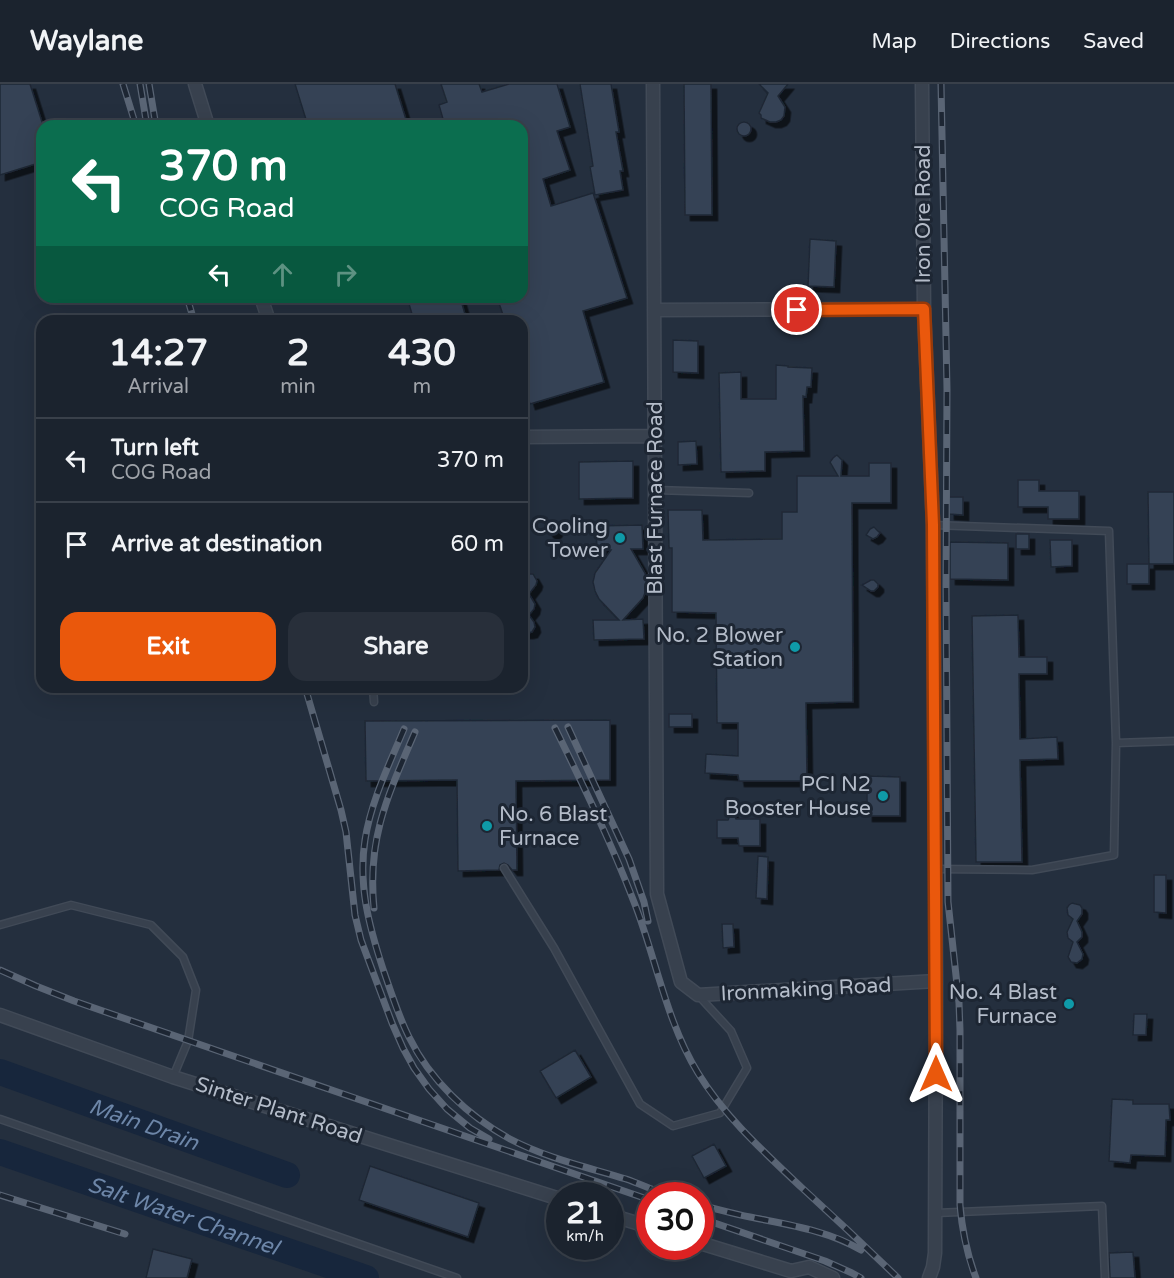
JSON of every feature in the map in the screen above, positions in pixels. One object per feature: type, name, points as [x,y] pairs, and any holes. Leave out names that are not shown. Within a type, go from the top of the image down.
[{"type":"street","points":[[195,84],[206,120]]},
{"type":"street","name":"Blast Furnace Road","points":[[653,84],[657,894],[681,982]]},
{"type":"street","name":"Iron Ore Road","points":[[922,84],[924,309],[933,525],[936,981],[936,1213],[935,1253],[929,1278]]},
{"type":"street","points":[[654,310],[924,309]]},
{"type":"street","points":[[528,437],[654,436]]},
{"type":"street","name":"Ironmaking Road","points":[[681,982],[698,995],[936,981]]},
{"type":"street","name":"Sinter Plant Road","points":[[0,1015],[173,1077],[546,1195]]},
{"type":"street","points":[[714,1248],[794,1274],[810,1267],[833,1278]]},
{"type":"lane","points":[[655,490],[749,493]]},
{"type":"lane","points":[[933,525],[1108,531],[1116,743],[1114,855],[1032,870],[934,868]]},
{"type":"lane","points":[[373,693],[374,702]]},
{"type":"lane","points":[[1116,743],[1174,741]]},
{"type":"lane","points":[[504,868],[554,948],[640,1104],[673,1126],[720,1113],[747,1068],[731,1031],[698,995]]},
{"type":"lane","points":[[0,924],[71,904],[151,925],[183,957],[196,990],[189,1041],[173,1077]]},
{"type":"lane","points":[[0,1119],[457,1278]]},
{"type":"lane","points":[[936,1213],[1102,1206],[1105,1278]]},
{"type":"building","points":[[0,84],[30,84],[41,120],[36,120],[36,164],[0,175]]},
{"type":"building","points":[[295,84],[395,84],[406,120],[306,120]]},
{"type":"building","points":[[441,84],[479,84],[482,92],[509,84],[557,84],[570,127],[557,131],[570,170],[543,179],[551,206],[593,193],[627,298],[583,311],[604,382],[530,404],[528,398],[528,315],[503,315],[499,303],[528,303],[528,120],[443,120],[439,105],[447,102]]},
{"type":"building","points":[[580,84],[611,84],[619,132],[616,132],[623,171],[620,171],[623,190],[595,195],[590,167],[593,166]]},
{"type":"building","points":[[684,84],[711,84],[712,215],[685,215]]},
{"type":"building","points":[[759,84],[788,84],[778,96],[785,107],[781,120],[770,122],[761,118],[759,113],[768,93]]},
{"type":"building","points":[[741,122],[747,122],[751,129],[747,136],[741,136],[737,132],[737,126]]},
{"type":"building","points":[[810,239],[836,241],[834,287],[808,286]]},
{"type":"building","points":[[409,303],[462,303],[465,315],[412,315]]},
{"type":"building","points":[[673,340],[698,341],[698,373],[673,372]]},
{"type":"building","points":[[776,365],[812,368],[811,387],[807,387],[806,397],[803,396],[804,451],[765,452],[765,471],[721,472],[719,373],[741,372],[741,399],[776,399]]},
{"type":"building","points":[[696,441],[697,464],[678,465],[678,442]]},
{"type":"building","name":"No. 2 Blower Station","points":[[837,455],[842,460],[841,476],[869,476],[869,463],[891,463],[891,503],[852,503],[853,702],[806,703],[807,781],[739,781],[738,775],[705,773],[706,754],[738,756],[738,723],[717,723],[716,613],[672,612],[672,548],[669,548],[668,510],[702,510],[703,540],[782,539],[782,512],[797,512],[797,476],[838,476],[830,462]]},
{"type":"building","points":[[633,461],[633,498],[579,499],[579,462]]},
{"type":"building","points":[[1018,480],[1039,480],[1039,491],[1079,491],[1079,519],[1048,519],[1048,507],[1018,507]]},
{"type":"building","points":[[1148,492],[1174,492],[1174,564],[1149,564]]},
{"type":"building","points":[[949,497],[963,497],[963,515],[949,514]]},
{"type":"building","points":[[552,522],[558,528],[552,534],[546,528]]},
{"type":"building","points":[[642,525],[643,549],[631,549],[645,573],[646,590],[643,598],[623,620],[643,619],[644,639],[594,640],[593,620],[619,620],[599,599],[595,591],[593,582],[595,573],[611,550],[597,550],[596,526]]},
{"type":"building","points":[[874,527],[880,533],[873,539],[866,535]]},
{"type":"building","points":[[1016,534],[1029,534],[1029,549],[1016,549]]},
{"type":"building","points":[[1050,540],[1072,540],[1072,566],[1051,567]]},
{"type":"building","points":[[950,542],[1008,543],[1008,580],[950,579]]},
{"type":"building","points":[[1127,564],[1149,564],[1149,584],[1127,584]]},
{"type":"building","points":[[528,574],[533,574],[537,581],[529,594],[535,604],[529,615],[535,627],[532,632],[528,633]]},
{"type":"building","points":[[871,580],[878,584],[874,591],[862,585]]},
{"type":"building","points":[[1018,615],[1019,657],[1047,657],[1047,674],[1019,674],[1020,739],[1057,737],[1058,759],[1020,760],[1022,862],[976,862],[972,616]]},
{"type":"building","points":[[669,714],[692,714],[692,727],[669,727]]},
{"type":"building","name":"No. 6 Blast Furnace","points":[[610,720],[610,780],[516,781],[517,870],[512,870],[504,863],[500,865],[499,870],[458,871],[457,780],[366,781],[365,721]]},
{"type":"building","name":"PCI N2 Booster House","points":[[867,776],[900,777],[900,816],[867,816]]},
{"type":"building","points":[[732,811],[736,819],[760,819],[760,846],[739,846],[738,838],[717,838],[717,820],[728,820]]},
{"type":"building","points":[[758,856],[768,857],[767,899],[756,898]]},
{"type":"building","points":[[1154,875],[1166,875],[1166,913],[1154,912]]},
{"type":"building","points":[[1072,903],[1082,908],[1082,914],[1077,921],[1082,937],[1077,942],[1083,954],[1082,959],[1077,963],[1071,962],[1068,957],[1073,942],[1068,938],[1067,932],[1073,919],[1068,915],[1067,908]]},
{"type":"building","points":[[722,924],[733,924],[734,947],[723,948]]},
{"type":"building","points":[[1134,1014],[1147,1014],[1146,1035],[1133,1035]]},
{"type":"building","points":[[575,1050],[591,1077],[556,1098],[540,1071]]},
{"type":"building","points":[[1112,1099],[1133,1100],[1133,1104],[1169,1104],[1170,1120],[1166,1120],[1165,1156],[1131,1155],[1130,1163],[1109,1161]]},
{"type":"building","points":[[714,1144],[726,1166],[704,1178],[692,1156]]},
{"type":"building","points":[[370,1166],[479,1203],[468,1237],[359,1200]]},
{"type":"building","points":[[153,1249],[192,1259],[187,1278],[146,1278]]},
{"type":"building","points":[[1133,1252],[1135,1278],[1110,1278],[1109,1253]]},
{"type":"waterway","name":"Main Drain","points":[[0,1072],[287,1175]]},
{"type":"waterway","name":"Salt Water Channel","points":[[0,1152],[366,1278]]},
{"type":"railway","points":[[123,84],[134,120]]},
{"type":"railway","points":[[140,84],[146,120]]},
{"type":"railway","points":[[149,84],[155,120]]},
{"type":"railway","points":[[941,84],[947,389],[948,902],[959,1003],[960,1205],[965,1242],[976,1278]]},
{"type":"railway","points":[[189,303],[192,315]]},
{"type":"railway","points":[[307,693],[346,832],[355,915],[361,940],[392,1023],[414,1068],[429,1089],[447,1109],[470,1128],[489,1139]]},
{"type":"railway","points":[[568,727],[629,859],[648,921]]},
{"type":"railway","points":[[555,728],[625,880],[642,923],[669,1011],[698,1073],[720,1104],[773,1161],[898,1278]]},
{"type":"railway","points":[[404,729],[372,811],[365,840],[363,873],[369,921],[398,1012],[409,1037],[439,1082],[465,1108],[494,1130],[524,1146],[552,1157],[636,1183]]},
{"type":"railway","points":[[374,908],[373,883],[377,838],[388,797],[415,732]]},
{"type":"railway","points":[[0,970],[74,1001],[636,1195]]},
{"type":"railway","points":[[0,1195],[125,1234]]},
{"type":"railway","points":[[714,1208],[807,1229],[848,1243],[861,1250]]},
{"type":"railway","points":[[714,1223],[825,1261],[861,1278]]},
{"type":"place","name":"Cooling Tower","points":[[620,538]]},
{"type":"place","name":"No. 2 Blower Station","points":[[795,647]]},
{"type":"place","name":"PCI N2 Booster House","points":[[883,796]]},
{"type":"place","name":"No. 6 Blast Furnace","points":[[487,826]]},
{"type":"place","name":"No. 4 Blast Furnace","points":[[1069,1004]]},
{"type":"route","points":[[797,310],[924,309],[933,525],[936,1074]]}]
